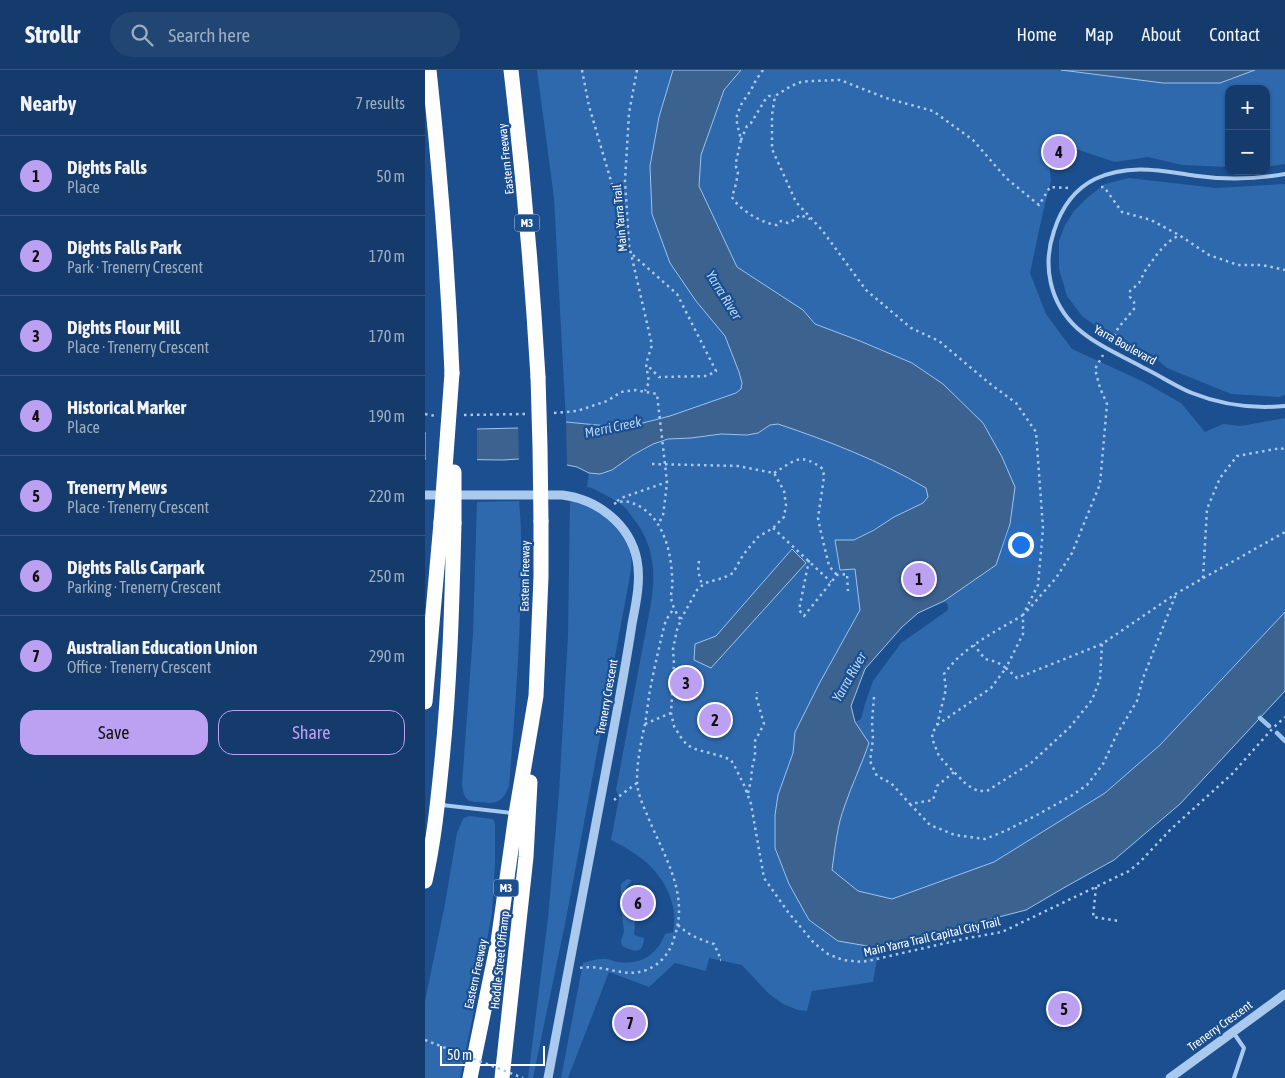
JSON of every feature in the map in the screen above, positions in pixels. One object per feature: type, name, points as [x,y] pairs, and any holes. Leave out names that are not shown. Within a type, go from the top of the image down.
[{"type":"highway","points":[[425,880],[438,804],[452,626],[448,523],[452,373],[449,288],[429,70]]},
{"type":"highway","name":"Eastern Freeway","points":[[470,1078],[498,942],[516,814],[536,696],[541,577],[541,447],[538,376],[526,217],[511,70]]},
{"type":"highway","points":[[425,702],[448,523]]},
{"type":"highway","name":"Hoddle Street Offramp","points":[[502,1078],[526,857],[536,696]]},
{"type":"street","name":"Trenerry Crescent","points":[[425,496],[562,495],[580,498],[602,509],[617,522],[632,544],[637,559],[638,591],[548,1078]]},
{"type":"street","name":"Trenerry Crescent","points":[[1170,1078],[1285,994]]},
{"type":"lane","name":"Yarra Boulevard","points":[[1285,174],[1254,178],[1227,178],[1198,176],[1155,169],[1135,169],[1105,175],[1079,188],[1064,208],[1052,236],[1048,256],[1048,274],[1053,292],[1060,306],[1069,320],[1091,338],[1192,392],[1212,400],[1239,406],[1271,408],[1285,406]]},
{"type":"lane","points":[[438,804],[516,814]]},
{"type":"lane","points":[[1233,1032],[1245,1048],[1234,1078]]},
{"type":"path","points":[[582,70],[589,106],[629,245]]},
{"type":"path","name":"Main Yarra Trail","points":[[637,70],[629,113],[625,181],[629,245],[652,345],[646,364],[649,382],[645,391]]},
{"type":"path","points":[[741,140],[737,115],[742,103],[763,70]]},
{"type":"path","points":[[814,221],[800,215],[791,222],[781,222],[777,225],[772,225],[753,216],[735,202],[732,197],[738,172],[736,162],[741,140],[747,126],[751,124],[769,96],[775,96],[801,82],[840,80],[886,98],[933,111],[973,140],[1005,178],[1039,205],[1050,187],[1104,187],[1122,212],[1151,220],[1179,235],[1209,255],[1238,265],[1262,265],[1285,270]]},
{"type":"path","points":[[775,96],[772,115],[772,149],[796,202],[822,230],[866,290],[911,328],[939,341],[1016,403],[1036,432],[1043,528],[1038,584],[1023,615],[1023,634],[1006,668],[991,688],[937,725]]},
{"type":"path","points":[[1102,644],[1100,679],[1092,700],[1070,727],[1031,763],[987,791],[977,791],[967,785],[939,756],[932,734],[937,725],[946,689],[944,674],[964,652],[1023,615],[1056,578],[1072,553],[1101,484],[1107,404],[1095,369],[1107,348],[1115,339],[1115,334],[1119,327],[1134,309],[1134,302],[1130,297],[1130,291],[1139,283],[1145,271],[1167,242],[1179,235]]},
{"type":"path","points":[[632,254],[677,294],[716,371],[707,376],[659,377],[646,364]]},
{"type":"path","points":[[657,394],[667,482],[663,515],[658,525]]},
{"type":"path","points":[[1203,578],[1207,509],[1220,478],[1237,456],[1281,448],[1285,450]]},
{"type":"path","points":[[651,464],[738,466],[774,473],[794,461],[803,459],[811,461],[823,469],[824,477],[818,518],[829,566],[837,574],[847,574],[848,591]]},
{"type":"path","points":[[699,561],[698,571],[702,585],[733,573],[743,554],[758,537],[773,528],[784,517],[787,505],[784,491],[774,473]]},
{"type":"path","points":[[667,482],[624,497],[616,502],[624,501],[637,505],[651,514],[658,525],[668,548],[673,577],[671,596],[674,608],[681,620]]},
{"type":"path","points":[[773,528],[831,582]]},
{"type":"path","points":[[974,645],[985,659],[997,662],[1017,678],[1102,644],[1177,593],[1285,532]]},
{"type":"path","points":[[809,560],[799,610],[804,616],[837,574]]},
{"type":"path","name":"Main Yarra Trail Capital City Trail","points":[[702,585],[697,590],[681,620],[673,649],[671,713],[674,726],[687,745],[731,760],[751,804],[765,878],[788,912],[814,943],[828,954],[843,960],[862,962],[1002,932],[1129,871],[1171,829],[1232,774],[1285,717]]},
{"type":"path","points":[[874,697],[873,739],[870,761],[877,776],[891,783],[930,825],[955,834],[985,839],[1037,815],[1087,785],[1103,764],[1117,734],[1137,701],[1143,678],[1177,593]]},
{"type":"path","points":[[569,970],[603,968],[633,973],[657,964],[672,946],[678,925],[678,895],[671,868],[641,802],[637,783],[637,768],[650,690],[664,627],[674,608]]},
{"type":"path","points":[[747,794],[755,756],[755,741],[764,724],[757,692]]},
{"type":"path","points":[[645,724],[671,713]]},
{"type":"path","points":[[910,804],[933,800],[937,786],[955,772]]},
{"type":"path","points":[[614,800],[637,783]]},
{"type":"path","points":[[1096,887],[1093,917],[1119,921]]},
{"type":"path","points":[[678,925],[685,932],[714,944],[721,960]]},
{"type":"path","points":[[425,1040],[523,1078]]},
{"type":"shaded area","points":[[537,70],[673,70],[659,117],[650,166],[652,214],[670,263],[696,301],[725,336],[742,383],[741,389],[736,393],[677,414],[640,424],[612,426],[566,422],[554,198]]},
{"type":"shaded area","points":[[741,70],[1061,70],[1163,83],[1220,83],[1255,70],[1285,70],[1285,164],[1270,166],[1270,85],[1225,85],[1225,167],[1182,165],[1148,157],[1115,162],[1055,142],[1047,144],[1051,181],[1030,273],[1046,314],[1072,349],[1142,381],[1181,403],[1205,432],[1223,424],[1241,426],[1285,418],[1285,612],[1160,745],[1105,793],[994,863],[892,899],[858,891],[832,870],[842,813],[869,743],[855,722],[861,719],[873,681],[901,643],[948,610],[948,605],[944,601],[996,565],[912,363],[815,324],[803,310],[737,267],[699,186],[701,155],[724,90]]},
{"type":"shaded area","points":[[1129,178],[1216,188],[1285,184],[1285,395],[1279,397],[1231,394],[1167,368],[1151,354],[1104,332],[1082,316],[1067,296],[1059,269],[1059,241],[1065,225],[1074,211],[1105,184]]},
{"type":"shaded area","points":[[778,424],[835,445],[891,469],[926,488],[928,497],[916,507],[854,540],[860,610],[795,732],[793,753],[778,795],[775,849],[789,884],[809,920],[838,941],[879,948],[873,982],[812,991],[807,1011],[798,1010],[783,1004],[768,993],[742,965],[709,958],[706,971],[675,963],[649,987],[609,972],[568,1078],[561,1078],[583,963],[605,959],[626,963],[641,960],[658,948],[665,934],[673,932],[674,921],[671,900],[656,873],[638,855],[611,840],[619,798],[616,790],[653,591],[653,569],[649,548],[640,528],[620,503],[587,487],[589,473],[600,474],[612,470],[633,455],[653,444],[668,439],[721,434],[747,435],[758,433],[770,425]]},
{"type":"shaded area","points":[[519,501],[521,566],[519,629],[509,786],[501,800],[497,802],[472,802],[465,796],[462,784],[473,634],[477,502]]},
{"type":"shaded area","points":[[570,501],[584,504],[608,519],[620,533],[629,548],[631,566],[566,919],[533,1078],[528,1078],[548,918],[559,793],[568,635]]},
{"type":"shaded area","points":[[470,816],[494,820],[495,865],[492,913],[460,1078],[425,1078],[425,1001],[457,833],[463,819]]},
{"type":"shaded area","points":[[627,879],[632,880],[626,888],[635,911],[634,935],[644,938],[642,947],[637,951],[622,946],[621,941],[624,931],[621,884]]},
{"type":"water","points":[[673,70],[741,70],[724,90],[701,155],[699,186],[737,267],[803,310],[815,324],[912,363],[943,384],[983,423],[1002,457],[1015,487],[1010,524],[996,565],[944,601],[918,613],[902,627],[865,669],[851,706],[855,722],[869,743],[842,813],[832,870],[858,891],[892,899],[994,862],[1105,793],[1160,745],[1285,612],[1285,691],[1180,804],[1114,860],[1026,910],[879,948],[838,941],[809,920],[789,884],[775,848],[775,815],[778,795],[793,753],[795,732],[860,610],[855,569],[840,570],[835,540],[854,540],[923,503],[928,497],[926,488],[854,452],[778,424],[770,425],[758,433],[747,435],[721,434],[668,439],[653,444],[612,470],[600,474],[589,473],[577,467],[567,465],[519,459],[425,459],[425,433],[518,428],[566,422],[608,426],[639,424],[670,416],[736,393],[741,389],[742,383],[739,372],[725,336],[696,301],[670,263],[652,214],[650,166],[659,117]]},
{"type":"water","points":[[1061,70],[1255,70],[1220,83],[1163,83]]},
{"type":"water","points":[[792,549],[806,563],[711,668],[694,660],[695,644],[716,636]]},
{"type":"pier","points":[[566,420],[567,467],[519,462],[518,425]]},
{"type":"pier","points":[[477,426],[477,462],[426,461],[426,430]]},
{"type":"waterway","points":[[1260,718],[1269,726]]},
{"type":"waterway","points":[[1277,733],[1285,741]]},
{"type":"place","name":"Historical Marker","points":[[1059,152]]},
{"type":"place","name":"Dights Falls","points":[[919,579]]},
{"type":"place","name":"Dights Flour Mill","points":[[686,683]]},
{"type":"place","name":"Dights Falls Park","points":[[715,720]]},
{"type":"place","name":"Dights Falls Carpark","points":[[638,903]]},
{"type":"place","name":"Trenerry Mews","points":[[1064,1009]]},
{"type":"place","name":"Australian Education Union","points":[[630,1023]]},
{"type":"water label","name":"Yarra River","points":[[724,295]]},
{"type":"water label","name":"Merri Creek","points":[[613,427]]},
{"type":"water label","name":"Yarra River","points":[[849,677]]}]
